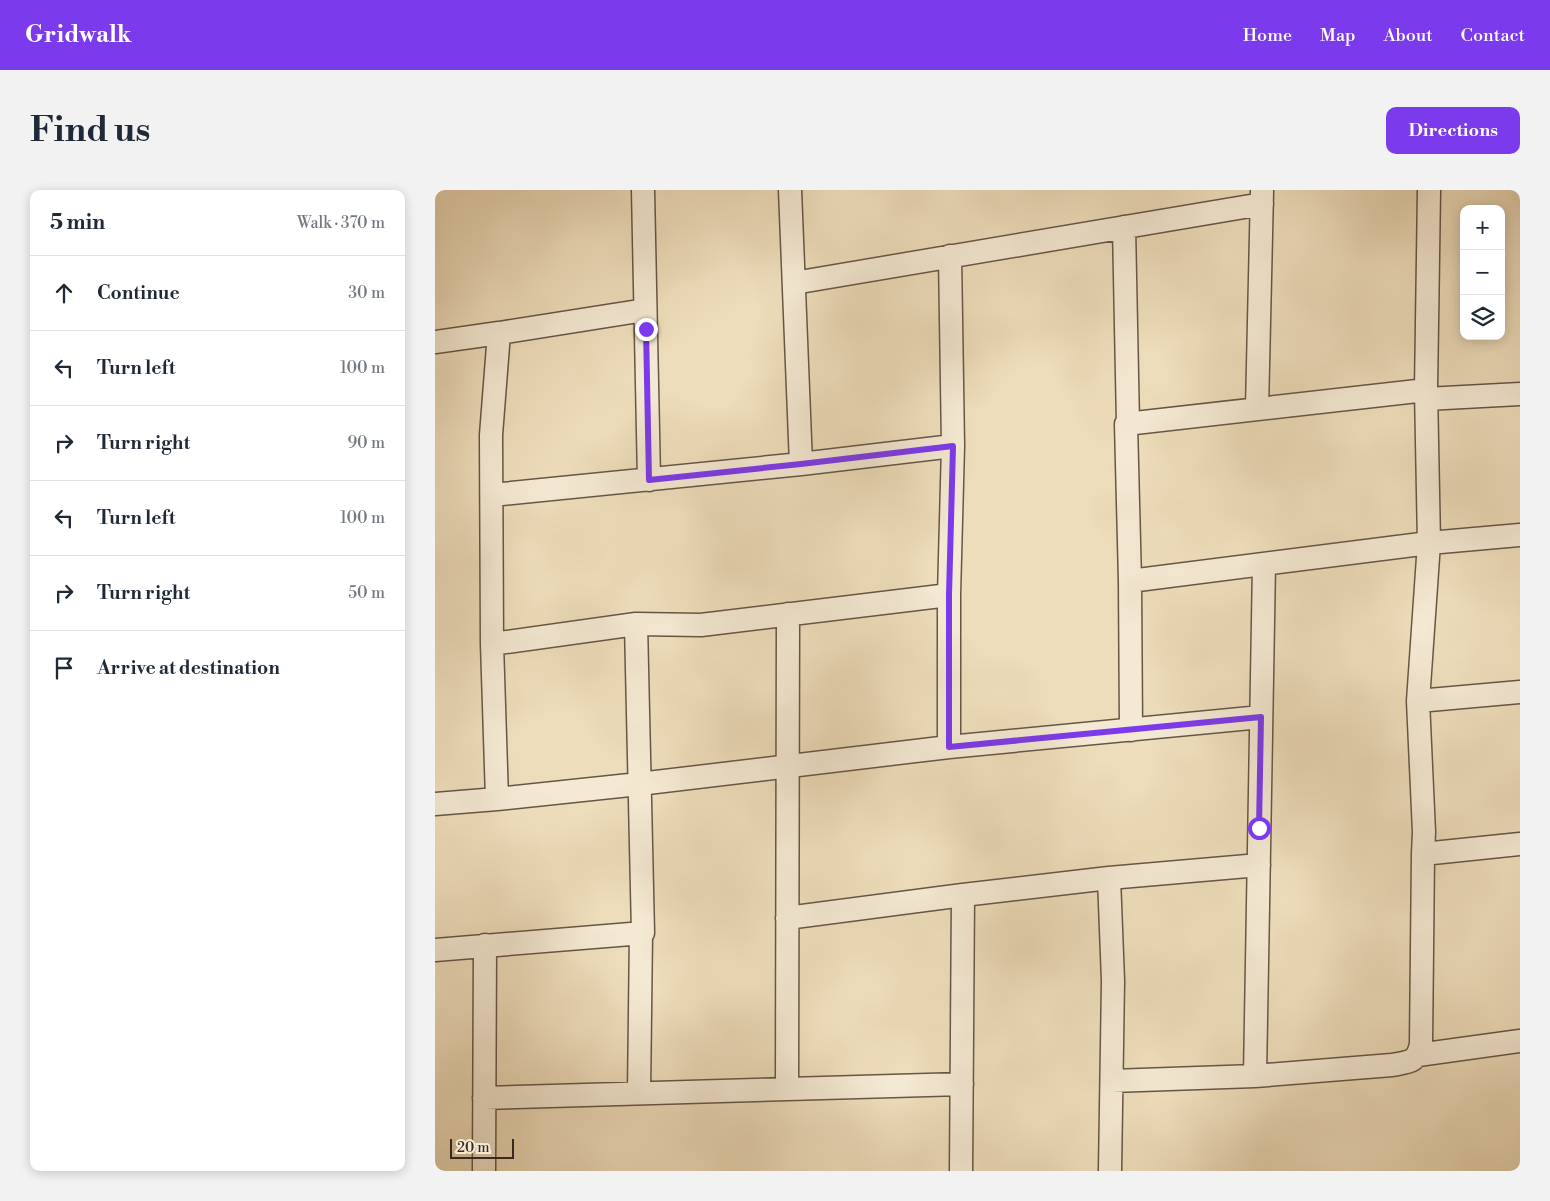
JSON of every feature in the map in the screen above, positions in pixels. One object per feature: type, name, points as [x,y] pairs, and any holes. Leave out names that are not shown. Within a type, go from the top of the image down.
[{"type":"street","points":[[643,190],[649,480]]},
{"type":"street","points":[[790,190],[801,464]]},
{"type":"street","points":[[1418,1055],[1421,1044],[1424,832],[1418,701],[1429,543],[1426,395],[1429,190]]},
{"type":"street","points":[[794,283],[1124,227],[1262,197],[1257,409]]},
{"type":"street","points":[[1124,227],[1131,730]]},
{"type":"street","points":[[949,747],[949,595],[953,446],[950,256]]},
{"type":"street","points":[[435,342],[645,310]]},
{"type":"street","points":[[497,799],[492,644],[491,435],[499,333]]},
{"type":"street","points":[[1128,424],[1257,409],[1426,395],[1520,394]]},
{"type":"street","points":[[491,495],[801,464],[953,446]]},
{"type":"street","points":[[1130,581],[1429,543],[1520,536]]},
{"type":"street","points":[[1255,1076],[1264,564]]},
{"type":"street","points":[[492,644],[637,624],[701,624],[949,595]]},
{"type":"street","points":[[787,1089],[788,614]]},
{"type":"street","points":[[637,624],[643,933],[641,933],[639,1093]]},
{"type":"street","points":[[1418,701],[1520,692]]},
{"type":"street","points":[[435,804],[639,784],[949,747],[1261,717]]},
{"type":"street","points":[[1423,854],[1520,844]]},
{"type":"street","points":[[787,918],[1109,878],[1259,865]]},
{"type":"street","points":[[1109,878],[1113,981],[1111,1171]]},
{"type":"street","points":[[961,1171],[963,895]]},
{"type":"street","points":[[435,950],[641,933]]},
{"type":"street","points":[[484,1171],[485,945]]},
{"type":"street","points":[[1112,1081],[1255,1076],[1392,1065],[1411,1061],[1418,1055],[1520,1041]]},
{"type":"street","points":[[485,1098],[962,1084]]},
{"type":"route","points":[[646,329],[649,480],[953,446],[949,595],[949,747],[1261,717],[1259,828]]}]
